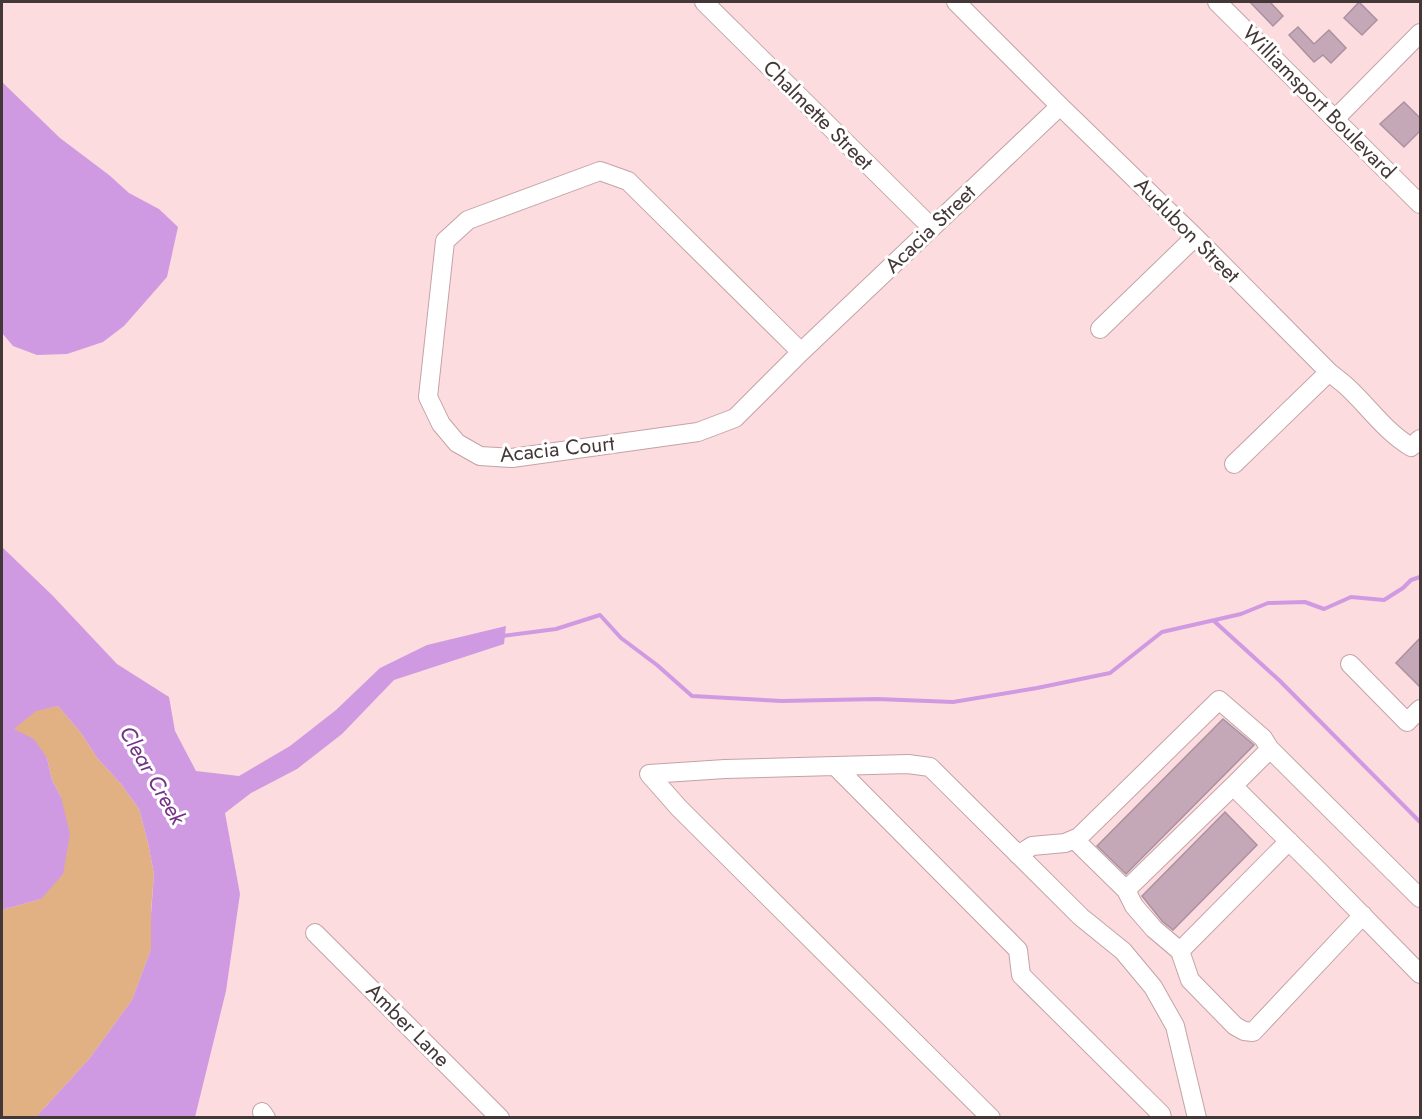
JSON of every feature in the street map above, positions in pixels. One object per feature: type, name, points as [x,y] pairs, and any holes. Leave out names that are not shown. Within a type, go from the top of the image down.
[{"type":"street","name":"Chalmette Street","points":[[704,2],[932,228]]},
{"type":"street","name":"Audubon Street","points":[[956,2],[1401,441],[1411,447],[1420,439]]},
{"type":"street","name":"Williamsport Boulevard","points":[[1217,2],[1420,204]]},
{"type":"street","points":[[1335,118],[1420,33]]},
{"type":"street","name":"Acacia Street","points":[[801,352],[1060,106]]},
{"type":"street","name":"Acacia Court","points":[[600,171],[628,181],[801,352],[735,418],[698,432],[512,458],[480,456],[457,443],[441,424],[428,397],[444,241],[468,220],[600,171]]},
{"type":"street","points":[[1100,329],[1195,237]]},
{"type":"street","points":[[1234,464],[1329,372]]},
{"type":"street","points":[[1350,664],[1407,722],[1420,709]]},
{"type":"street","points":[[1018,855],[1032,846],[1065,843],[1079,837],[1219,700],[1263,738],[1270,748],[1420,898]]},
{"type":"street","points":[[1126,890],[1270,748]]},
{"type":"street","points":[[991,1118],[679,808],[649,774],[908,764],[930,767],[1081,916],[1123,951],[1153,987],[1175,1026],[1197,1118]]},
{"type":"street","points":[[835,766],[1018,950],[1021,975],[1161,1114],[1162,1118]]},
{"type":"street","points":[[1233,786],[1420,974]]},
{"type":"street","points":[[1074,839],[1126,890],[1134,906],[1154,929],[1180,951],[1190,980],[1235,1026],[1244,1031],[1253,1032],[1363,915]]},
{"type":"street","points":[[1180,951],[1289,841]]},
{"type":"street","name":"Amber Lane","points":[[315,933],[500,1118]]},
{"type":"shaded area","points":[[58,706],[139,809],[154,874],[151,949],[132,1000],[89,1059],[36,1117],[2,1117],[2,911],[41,899],[61,797],[52,780],[47,758],[13,729],[36,710]]},
{"type":"water","points":[[2,82],[60,138],[129,193],[159,209],[178,227],[167,277],[124,326],[103,342],[67,354],[37,355],[13,346],[2,333]]},
{"type":"water","name":"Clear Creek","points":[[2,547],[52,595],[117,664],[169,697],[175,731],[196,771],[239,776],[290,746],[336,710],[380,668],[427,645],[506,626],[504,644],[394,680],[342,734],[297,769],[251,793],[225,813],[240,894],[226,991],[195,1117],[36,1117],[89,1059],[132,1000],[151,949],[154,874],[139,809],[121,784],[98,759],[81,733],[58,706],[36,711],[14,729],[34,739],[47,758],[52,780],[61,797],[70,834],[63,874],[41,899],[2,911]]},
{"type":"building","points":[[1250,2],[1270,2],[1283,16],[1273,26]]},
{"type":"building","points":[[1359,2],[1377,20],[1362,35],[1344,18]]},
{"type":"building","points":[[1298,27],[1314,44],[1329,30],[1346,48],[1331,63],[1323,55],[1314,62],[1289,35]]},
{"type":"building","points":[[1404,102],[1420,118],[1420,131],[1404,147],[1380,124]]},
{"type":"building","points":[[1420,638],[1420,687],[1396,663]]},
{"type":"building","points":[[1223,719],[1254,745],[1126,874],[1097,846]]},
{"type":"building","points":[[1225,812],[1257,845],[1173,930],[1162,921],[1142,896]]},
{"type":"waterway","points":[[502,636],[556,629],[600,615],[621,638],[657,665],[692,696],[782,701],[877,699],[953,702],[1110,673],[1162,632],[1241,614],[1268,603],[1305,602],[1324,609],[1351,597],[1384,600],[1411,580],[1420,577]]},
{"type":"waterway","points":[[1214,621],[1280,681],[1420,822]]}]
